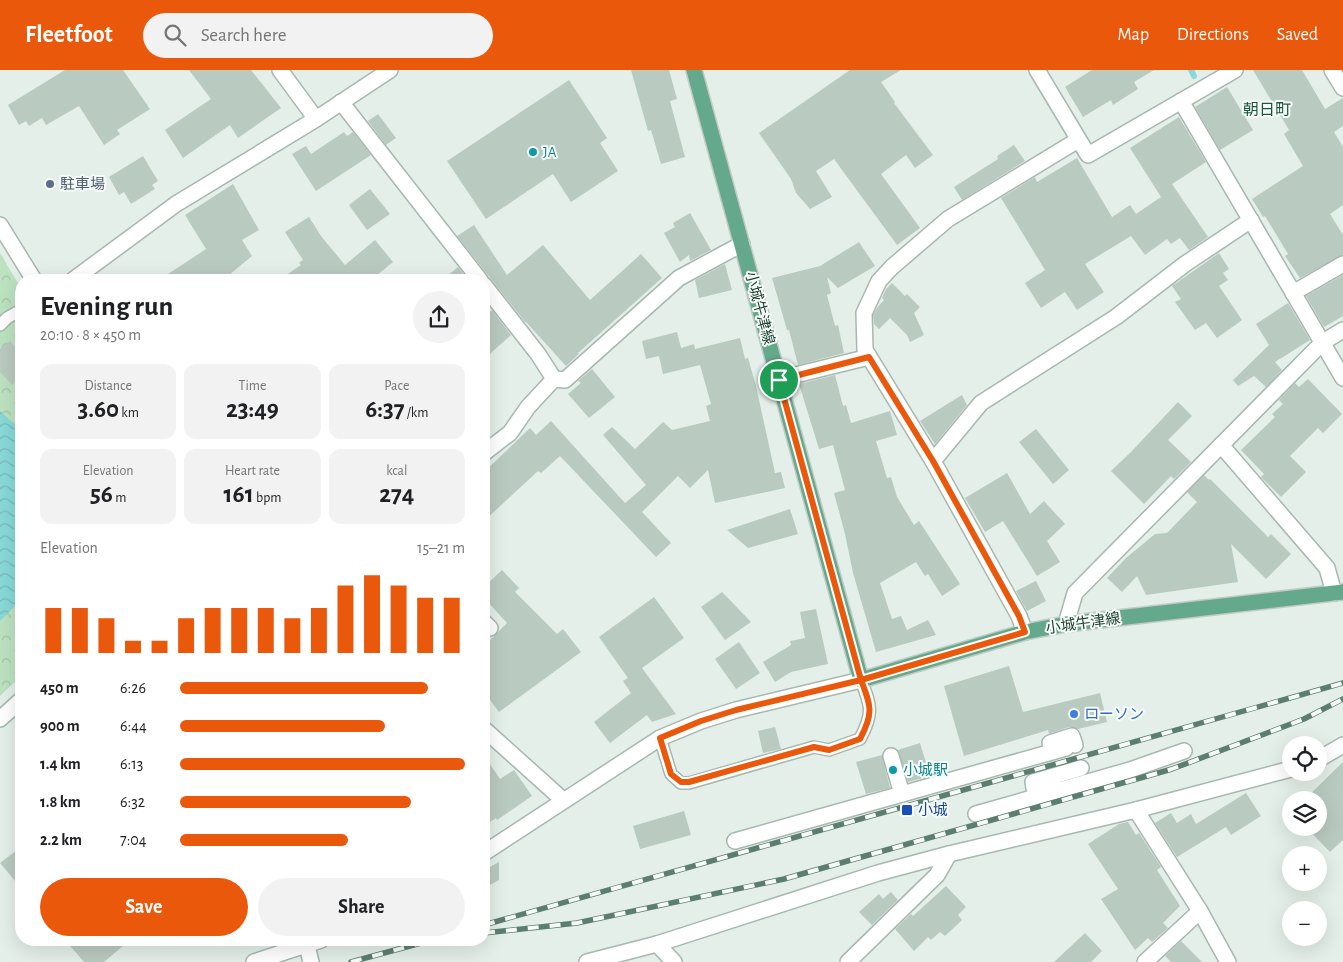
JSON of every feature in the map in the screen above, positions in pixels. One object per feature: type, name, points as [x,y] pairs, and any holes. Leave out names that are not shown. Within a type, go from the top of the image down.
[{"type":"main road","name":"小城牛津線","points":[[694,70],[861,680],[1025,632],[1066,624],[1339,593]]},
{"type":"street","points":[[280,70],[316,119]]},
{"type":"street","points":[[80,274],[176,204],[316,119],[390,70]]},
{"type":"street","points":[[1037,70],[1088,155],[1235,70]]},
{"type":"street","points":[[1332,70],[1343,88]]},
{"type":"street","points":[[1181,101],[1294,293],[1333,336],[1343,378]]},
{"type":"street","points":[[341,102],[475,274]]},
{"type":"street","points":[[1025,632],[1019,616],[933,461],[865,350],[864,313],[879,281],[892,267],[948,219],[1078,140]]},
{"type":"street","points":[[933,461],[981,403],[1116,317],[1185,264],[1250,220]]},
{"type":"street","points":[[0,226],[30,274]]},
{"type":"street","points":[[554,379],[565,380],[679,278],[742,244]]},
{"type":"street","points":[[1294,293],[1343,264]]},
{"type":"street","points":[[490,293],[538,354],[554,379]]},
{"type":"street","points":[[1066,624],[1075,593],[1221,445],[1333,336]]},
{"type":"street","points":[[779,380],[869,357]]},
{"type":"street","points":[[490,449],[510,434],[528,406],[554,379]]},
{"type":"street","points":[[1221,445],[1327,568],[1339,593]]},
{"type":"street","points":[[490,849],[660,738],[701,721],[736,710],[861,680]]},
{"type":"street","points":[[0,719],[15,705]]},
{"type":"street","points":[[490,734],[564,800]]},
{"type":"street","points":[[1327,754],[1343,745]]},
{"type":"street","points":[[735,841],[1002,761],[1071,747],[1081,777]]},
{"type":"street","points":[[976,814],[1081,777],[1130,770],[1184,751]]},
{"type":"street","points":[[891,756],[901,791]]},
{"type":"street","points":[[587,962],[657,944],[878,874],[949,854],[1136,810],[1282,771]]},
{"type":"street","points":[[1136,810],[1200,911],[1228,962]]},
{"type":"street","points":[[848,962],[937,874],[949,854]]},
{"type":"street","points":[[1145,962],[1200,911]]},
{"type":"street","points":[[657,944],[674,962]]},
{"type":"street","points":[[254,962],[305,946]]},
{"type":"street","points":[[311,962],[314,946]]},
{"type":"lane","points":[[4,322],[15,314]]},
{"type":"lane","points":[[660,738],[671,774],[681,782],[689,782],[814,747],[829,750],[860,739],[869,722],[869,702],[861,680]]},
{"type":"green space","points":[[0,253],[15,278],[15,682],[0,696]]},
{"type":"water","points":[[0,411],[15,425],[15,606],[0,621]]},
{"type":"building","points":[[65,70],[123,70],[150,109],[117,130],[120,134],[104,145],[79,106],[46,125],[42,118],[29,126],[26,121],[19,125],[8,105]]},
{"type":"building","points":[[189,70],[251,70],[281,108],[238,138],[230,125],[183,158],[165,130],[211,99]]},
{"type":"building","points":[[631,70],[669,70],[677,99],[670,101],[685,157],[661,164],[651,130],[648,131]]},
{"type":"building","points":[[850,70],[901,70],[881,82],[894,103],[933,155],[915,168],[906,155],[881,174],[920,228],[897,245],[834,159],[816,171],[832,197],[810,209],[796,193],[791,179],[759,133]]},
{"type":"building","points":[[1092,70],[1154,70],[1134,82],[1138,89],[1113,105],[1111,100],[1083,117],[1065,87]]},
{"type":"building","points":[[1253,70],[1302,70],[1325,109],[1343,98],[1343,126],[1334,132],[1343,147],[1343,205],[1330,214],[1343,235],[1343,255],[1300,278],[1285,256],[1288,254],[1265,216],[1263,217],[1252,199],[1303,166],[1284,134],[1289,130]]},
{"type":"building","name":"JA","points":[[569,80],[607,138],[600,143],[618,171],[571,202],[553,174],[486,219],[447,161]]},
{"type":"building","points":[[1227,87],[1253,130],[1220,150],[1195,107]]},
{"type":"building","points":[[378,114],[396,138],[386,145],[368,121]]},
{"type":"building","points":[[1179,117],[1206,162],[1172,184],[1208,237],[1189,250],[1180,238],[1171,244],[1167,239],[1145,255],[1131,236],[1085,264],[1104,292],[1077,310],[1065,292],[1041,308],[1025,283],[1045,270],[1001,198],[1035,177],[1037,182],[1077,158],[1112,217],[1130,205],[1136,214],[1161,197],[1130,148]]},
{"type":"building","points":[[344,132],[347,136],[353,132],[371,155],[316,191],[292,154],[306,146],[311,154]]},
{"type":"building","points":[[1014,145],[1025,161],[962,200],[954,187],[998,159],[997,156]]},
{"type":"building","points":[[143,156],[158,181],[152,185],[155,189],[131,204],[124,192],[119,195],[109,177]]},
{"type":"building","points":[[233,184],[259,230],[242,240],[252,256],[230,274],[168,274],[206,249],[185,215]]},
{"type":"building","points":[[370,189],[390,214],[367,230],[349,205]]},
{"type":"building","points":[[690,213],[711,250],[690,261],[689,255],[680,262],[664,233],[675,227],[673,223]]},
{"type":"building","points":[[309,217],[321,236],[345,265],[375,240],[393,262],[378,274],[288,274],[301,265],[299,263],[303,260],[285,232]]},
{"type":"building","points":[[474,225],[507,275],[543,245],[590,300],[641,254],[662,278],[566,366],[525,322],[490,278],[490,274],[487,274],[457,236]]},
{"type":"building","points":[[859,242],[875,266],[838,288],[827,277],[831,293],[827,295],[835,326],[838,325],[844,353],[798,365],[772,278],[820,266]]},
{"type":"building","points":[[1219,253],[1229,269],[1223,273],[1228,280],[1219,286],[1242,320],[1217,338],[1206,323],[1195,330],[1175,302],[1181,299],[1172,286]]},
{"type":"building","points":[[725,264],[732,290],[699,298],[695,280]]},
{"type":"building","points":[[458,267],[463,274],[449,274]]},
{"type":"building","points":[[1343,275],[1343,316],[1324,327],[1306,296]]},
{"type":"building","points":[[892,283],[920,307],[914,313],[924,335],[910,342],[907,335],[890,318],[879,329],[874,324],[873,315],[884,300],[882,298],[886,289]]},
{"type":"building","points":[[1288,303],[1310,340],[1275,362],[1282,370],[1266,387],[1254,376],[1238,386],[1233,380],[1269,345],[1256,324]]},
{"type":"building","points":[[492,310],[511,335],[490,354],[490,312]]},
{"type":"building","points":[[677,332],[681,348],[694,344],[695,349],[740,338],[745,359],[748,358],[756,386],[775,473],[781,472],[785,488],[715,503],[708,470],[690,488],[678,476],[642,512],[671,543],[656,557],[560,456],[541,473],[538,471],[490,515],[490,466],[530,428],[536,435],[551,421],[625,503],[646,485],[603,435],[612,427],[635,449],[663,422],[672,430],[710,421],[706,406],[711,404],[700,365],[663,374],[659,356],[646,359],[642,341]]},
{"type":"building","points":[[10,341],[15,347],[15,382],[12,385],[0,372],[0,349]]},
{"type":"building","points":[[592,369],[615,397],[589,418],[568,394],[581,383],[578,381]]},
{"type":"building","points":[[835,375],[843,406],[846,405],[851,423],[890,411],[897,435],[876,441],[887,478],[891,477],[897,497],[914,525],[919,521],[960,584],[942,596],[928,574],[925,576],[916,562],[880,583],[892,619],[901,616],[907,630],[928,620],[936,635],[876,652],[853,573],[834,493],[845,490],[833,445],[819,449],[799,384]]},
{"type":"building","points":[[1308,379],[1342,414],[1323,433],[1318,428],[1290,456],[1306,472],[1281,497],[1261,477],[1264,474],[1241,450],[1275,417],[1272,414],[1283,404],[1279,400],[1295,383],[1299,387]]},
{"type":"building","points":[[962,395],[967,405],[935,444],[920,421]]},
{"type":"building","points":[[1178,402],[1192,416],[1168,440],[1191,462],[1174,479],[1171,476],[1144,504],[1111,471]]},
{"type":"building","points":[[1036,429],[1069,470],[1053,484],[1019,442]]},
{"type":"building","points":[[1007,473],[1030,514],[1044,501],[1065,524],[1047,541],[1060,562],[1037,576],[1003,521],[985,532],[965,498]]},
{"type":"building","points":[[1204,475],[1268,537],[1271,534],[1291,554],[1266,579],[1231,544],[1238,582],[1146,595],[1137,576],[1122,592],[1107,578],[1126,558],[1155,534],[1167,533],[1197,502],[1187,492]]},
{"type":"building","points":[[790,509],[798,534],[748,548],[727,530]]},
{"type":"building","points":[[502,570],[519,588],[515,592],[557,634],[563,629],[581,652],[499,712],[490,700],[490,640],[507,623],[490,605],[490,581]]},
{"type":"building","points":[[1036,581],[1046,601],[1027,611],[1016,591]]},
{"type":"building","points":[[722,592],[751,622],[725,640],[701,607]]},
{"type":"building","points":[[654,597],[684,638],[642,668],[676,714],[652,722],[647,715],[610,743],[594,722],[631,693],[623,681],[628,678],[599,637]]},
{"type":"building","points":[[816,609],[828,664],[791,672],[775,682],[763,662],[791,645],[790,641],[805,638],[800,612]]},
{"type":"building","points":[[739,642],[760,673],[736,689],[715,659]]},
{"type":"building","points":[[1009,666],[1023,712],[1100,693],[1107,722],[1078,729],[1069,727],[1049,734],[1048,730],[964,756],[944,686]]},
{"type":"building","points":[[775,727],[781,749],[763,753],[758,731]]},
{"type":"building","points":[[920,743],[930,776],[908,782],[898,750]]},
{"type":"building","points":[[882,755],[890,788],[866,794],[856,762]]},
{"type":"building","points":[[1343,762],[1343,840],[1330,852],[1327,846],[1324,846],[1315,836],[1327,836],[1327,791],[1313,791],[1324,781],[1327,781],[1327,778]]},
{"type":"building","points":[[490,764],[500,779],[514,770],[532,796],[497,820],[496,818],[490,822]]},
{"type":"building","points":[[1246,793],[1261,816],[1231,835],[1226,827],[1177,857],[1155,823],[1171,813],[1177,823],[1191,814],[1196,824]]},
{"type":"building","points":[[684,811],[691,835],[640,849],[633,826]]},
{"type":"building","points":[[1128,822],[1136,835],[1139,833],[1161,867],[1157,870],[1180,906],[1163,923],[1168,928],[1152,942],[1148,938],[1135,950],[1101,899],[1118,889],[1088,844],[1119,824]]},
{"type":"building","points":[[15,852],[15,881],[0,863]]},
{"type":"building","points":[[499,862],[499,880],[490,885],[490,867]]},
{"type":"building","points":[[946,886],[966,907],[958,915],[962,920],[945,936],[940,932],[931,940],[928,937],[914,951],[895,929],[911,914],[913,916]]},
{"type":"building","points":[[891,892],[898,900],[872,925],[859,912],[879,894],[883,899]]},
{"type":"building","points":[[1085,933],[1102,951],[1091,962],[1054,962]]},
{"type":"building","points":[[1181,941],[1202,962],[1171,962],[1165,956]]},
{"type":"building","points":[[70,946],[123,946],[104,962],[84,962]]},
{"type":"waterway","points":[[1191,70],[1194,76]]},
{"type":"railway","points":[[490,923],[1343,683]]},
{"type":"railway","points":[[490,932],[577,923],[784,879],[1172,769],[1304,719],[1343,699]]},
{"type":"railway","points":[[351,962],[410,946]]},
{"type":"place","name":"JA","points":[[533,152]]},
{"type":"place","name":"駐車場","points":[[50,184]]},
{"type":"place","name":"ローソン","points":[[1074,714]]},
{"type":"place","name":"小城駅","points":[[893,770]]},
{"type":"place","name":"小城","points":[[907,810]]},
{"type":"district","name":"朝日町","points":[[1267,109]]},
{"type":"route","points":[[779,380],[861,680],[736,710],[701,721],[660,738],[666,752],[671,774],[681,782],[689,782],[814,747],[829,750],[860,739],[869,722],[869,702],[861,680],[1025,632],[1019,616],[933,461],[869,357],[779,380]]}]
